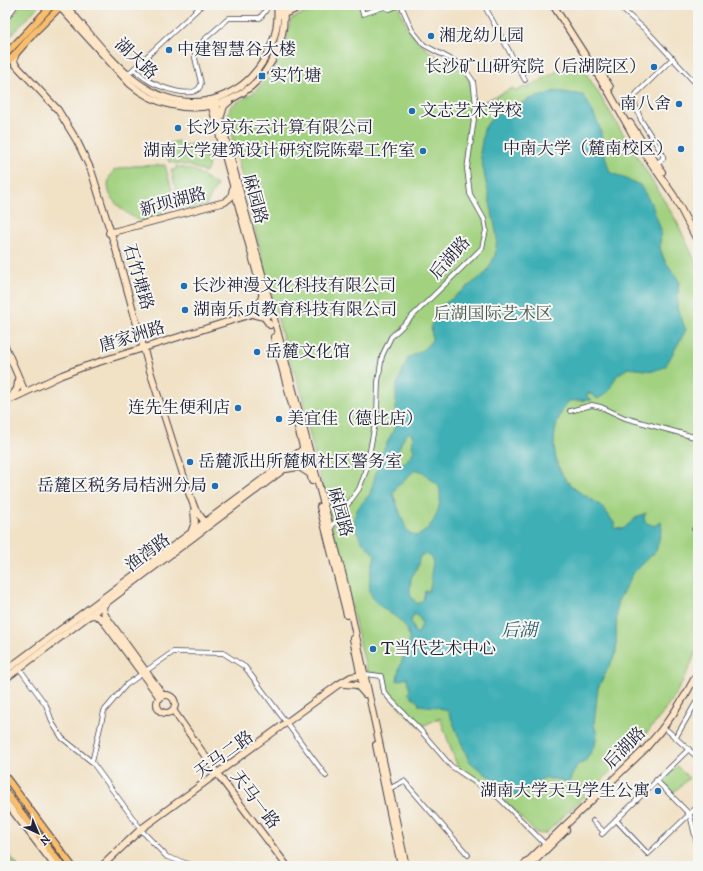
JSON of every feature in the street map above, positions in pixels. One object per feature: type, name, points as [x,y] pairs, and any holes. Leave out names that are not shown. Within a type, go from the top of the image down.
[{"type":"main road","points":[[5,55],[52,5]]},
{"type":"main road","points":[[5,67],[16,53],[61,5],[74,18],[118,71],[140,93],[158,102],[184,108],[194,108],[207,112],[218,123],[224,106],[259,78],[271,62],[279,46],[284,21],[287,14],[293,8]]},
{"type":"main road","points":[[71,5],[74,18]]},
{"type":"main road","points":[[284,21],[280,10],[306,5]]},
{"type":"main road","points":[[553,5],[690,218],[698,234]]},
{"type":"main road","points":[[557,5],[605,79],[680,206],[698,242]]},
{"type":"main road","name":"湖大路","points":[[74,18],[127,75],[144,88],[165,98],[187,102],[213,102],[238,88],[260,68],[274,41],[280,10]]},
{"type":"main road","points":[[49,18],[59,14],[74,18]]},
{"type":"main road","name":"石竹塘路","points":[[16,53],[14,59],[16,66],[52,103],[77,141],[91,170],[108,222],[110,234],[143,348],[195,510],[204,525]]},
{"type":"main road","name":"石竹塘路","points":[[5,67],[15,68],[31,84],[47,102],[70,133],[87,169],[115,246],[140,338]]},
{"type":"main road","points":[[194,108],[236,97]]},
{"type":"main road","name":"麻园路","points":[[213,102],[240,215],[262,296],[268,309],[270,325],[299,434],[306,450],[311,477],[328,530],[358,662],[363,676],[365,694],[400,866]]},
{"type":"main road","name":"麻园路","points":[[218,123],[328,530],[406,866]]},
{"type":"main road","name":"新坝湖路","points":[[122,231],[225,202],[232,195],[232,185]]},
{"type":"main road","name":"新坝湖路","points":[[110,234],[225,204],[232,205],[240,215]]},
{"type":"main road","points":[[108,222],[114,229],[122,231]]},
{"type":"main road","points":[[115,246],[115,238],[122,231]]},
{"type":"main road","points":[[251,313],[259,306],[262,296]]},
{"type":"main road","name":"唐家洲路","points":[[7,400],[81,365],[143,348],[251,313],[268,309]]},
{"type":"main road","points":[[251,313],[264,317],[270,325]]},
{"type":"main road","points":[[140,338],[147,344],[154,344],[147,352],[146,357],[134,350],[140,338]]},
{"type":"main road","points":[[5,346],[23,392]]},
{"type":"main road","name":"唐家洲路","points":[[23,392],[83,367],[134,350]]},
{"type":"main road","points":[[5,352],[19,382],[25,386],[34,386]]},
{"type":"main road","points":[[7,400],[17,389],[19,382]]},
{"type":"main road","points":[[283,463],[296,449],[299,434]]},
{"type":"main road","name":"渔湾路","points":[[5,671],[189,534],[204,525],[218,512],[283,463],[306,450]]},
{"type":"main road","name":"渔湾路","points":[[5,678],[204,525],[279,472],[306,450]]},
{"type":"main road","points":[[279,472],[290,467],[299,467],[306,470],[311,477]]},
{"type":"main road","points":[[195,510],[206,516],[218,512]]},
{"type":"main road","points":[[189,534],[195,526],[195,510]]},
{"type":"main road","name":"天马一路","points":[[107,601],[103,608],[105,615],[161,697]]},
{"type":"main road","name":"天马一路","points":[[86,617],[94,615],[101,618],[144,673]]},
{"type":"main road","points":[[344,682],[356,670],[358,662]]},
{"type":"main road","name":"后湖路","points":[[527,865],[545,844],[664,729],[683,700],[698,672]]},
{"type":"main road","name":"天马二路","points":[[107,866],[142,830],[344,682],[363,676]]},
{"type":"main road","name":"后湖路","points":[[527,865],[640,759],[667,730],[698,680]]},
{"type":"main road","points":[[344,682],[357,685],[365,694]]},
{"type":"main road","name":"天马一路","points":[[169,695],[174,699],[175,704],[171,711],[165,713],[160,710],[157,705],[161,697],[169,695]]},
{"type":"main road","name":"天马一路","points":[[171,711],[284,866]]},
{"type":"main road","name":"天马一路","points":[[217,775],[288,866]]},
{"type":"main road","points":[[5,776],[72,866]]},
{"type":"main road","points":[[5,791],[62,866]]},
{"type":"main road","points":[[5,801],[55,866]]},
{"type":"main road","points":[[102,866],[142,830]]},
{"type":"street","points":[[5,16],[15,5]]},
{"type":"street","points":[[5,20],[15,5]]},
{"type":"street","points":[[127,75],[202,5]]},
{"type":"street","points":[[134,69],[146,79],[169,90],[193,92],[198,90],[201,83],[195,58],[197,48],[229,18],[260,18],[266,10],[266,5]]},
{"type":"street","points":[[366,5],[361,8],[363,14],[387,6],[400,5]]},
{"type":"street","name":"后湖路","points":[[328,530],[359,489],[366,470],[377,413],[378,382],[382,356],[391,337],[482,248],[486,230],[484,219],[470,194],[467,169],[476,105],[473,81],[464,68],[458,63],[424,45],[412,30],[400,5]]},
{"type":"street","points":[[484,5],[525,80]]},
{"type":"street","points":[[617,5],[643,27],[698,86]]},
{"type":"street","points":[[655,164],[663,159],[663,155],[641,120],[633,99],[636,93],[673,58]]},
{"type":"street","points":[[570,411],[592,405],[601,407],[625,418],[698,438]]},
{"type":"street","points":[[92,762],[104,711],[126,685],[173,652],[223,653],[245,668],[326,776]]},
{"type":"street","points":[[19,668],[46,705],[52,724],[62,738],[92,762],[142,830],[168,857],[195,866]]},
{"type":"street","points":[[363,676],[382,676],[384,692],[388,698],[421,731],[445,760],[461,774],[500,798],[545,844]]},
{"type":"street","points":[[676,737],[698,699]]},
{"type":"street","points":[[667,730],[698,758]]},
{"type":"street","points":[[593,821],[603,833],[689,749]]},
{"type":"street","points":[[389,789],[404,780],[468,855]]},
{"type":"street","points":[[656,780],[690,814],[697,837],[698,848]]},
{"type":"street","points":[[616,820],[648,854],[698,806]]},
{"type":"green space","points":[[21,5],[39,5],[5,42],[5,26]]},
{"type":"green space","name":"后湖国际艺术区","points":[[323,5],[398,5],[414,37],[420,43],[433,54],[464,71],[470,82],[472,99],[475,106],[513,88],[516,91],[525,87],[526,88],[578,60],[676,220],[698,267],[698,647],[682,683],[672,700],[647,733],[590,792],[545,834],[536,833],[498,795],[459,771],[440,718],[420,727],[395,703],[386,691],[384,675],[367,672],[308,427],[301,390],[288,357],[227,116],[231,106],[253,93],[271,75],[285,47],[291,19]]},
{"type":"green space","points":[[177,141],[185,146],[194,143],[204,152],[209,163],[207,171],[205,172],[190,166],[169,162],[164,145]]},
{"type":"green space","points":[[165,165],[175,201],[164,205],[167,215],[141,222],[127,213],[114,201],[108,186],[109,178],[114,170],[133,166]]},
{"type":"green space","points":[[176,166],[195,171],[217,185],[206,205],[187,210],[184,200],[179,200],[171,170],[176,170]]},
{"type":"green space","points":[[677,766],[689,778],[673,793],[662,781]]},
{"type":"green space","points":[[5,850],[18,866],[5,866]]},
{"type":"water","name":"后湖","points":[[556,91],[583,95],[597,120],[606,161],[610,172],[640,185],[652,205],[661,230],[660,248],[664,259],[679,281],[677,308],[686,330],[665,367],[653,371],[628,368],[617,375],[608,392],[598,399],[589,393],[586,395],[592,400],[569,401],[562,410],[558,421],[554,445],[556,457],[559,469],[574,488],[606,511],[615,524],[614,528],[623,529],[638,516],[646,513],[644,517],[645,522],[654,526],[661,522],[662,529],[656,551],[633,574],[617,603],[616,653],[598,688],[594,725],[597,734],[595,745],[585,762],[577,765],[569,782],[552,779],[540,780],[529,786],[518,798],[501,782],[485,774],[469,761],[448,711],[437,707],[418,705],[419,703],[408,693],[410,691],[407,678],[397,681],[399,669],[409,641],[407,629],[403,623],[378,604],[373,598],[370,591],[370,582],[375,555],[363,543],[356,531],[354,517],[358,508],[370,494],[381,455],[396,425],[396,387],[408,358],[423,350],[432,340],[431,325],[442,306],[486,273],[495,256],[497,237],[480,153],[484,129],[492,117],[530,99]],"holes":[[[410,432],[413,437],[412,446],[414,451],[405,463],[399,463],[398,451],[407,434]],[[415,470],[419,470],[438,485],[440,501],[436,516],[432,523],[422,533],[416,536],[407,531],[393,494],[395,489]],[[425,554],[432,560],[431,583],[428,592],[425,591],[423,600],[417,604],[411,597],[410,590],[411,578],[417,568],[420,556]],[[414,614],[419,617],[422,624],[419,632],[417,633],[414,631],[411,621]]]},
{"type":"place","name":"湘龙幼儿园","points":[[431,36]]},
{"type":"place","name":"中建智慧谷大楼","points":[[169,50]]},
{"type":"place","name":"长沙矿山研究院（后湖院区）","points":[[654,67]]},
{"type":"place","name":"实竹塘","points":[[262,76]]},
{"type":"place","name":"南八舍","points":[[679,104]]},
{"type":"place","name":"文志艺术学校","points":[[412,111]]},
{"type":"place","name":"长沙京东云计算有限公司","points":[[178,128]]},
{"type":"place","name":"中南大学（麓南校区）","points":[[681,149]]},
{"type":"place","name":"湖南大学建筑设计研究院陈翚工作室","points":[[423,151]]},
{"type":"place","name":"长沙神漫文化科技有限公司","points":[[184,286]]},
{"type":"place","name":"湖南乐贞教育科技有限公司","points":[[185,310]]},
{"type":"place","name":"岳麓文化馆","points":[[257,352]]},
{"type":"place","name":"连先生便利店","points":[[238,408]]},
{"type":"place","name":"美宜佳（德比店）","points":[[279,419]]},
{"type":"place","name":"岳麓派出所麓枫社区警务室","points":[[190,462]]},
{"type":"place","name":"岳麓区税务局桔洲分局","points":[[215,486]]},
{"type":"place","name":"T当代艺术中心","points":[[373,649]]},
{"type":"place","name":"湖南大学天马学生公寓","points":[[658,791]]}]
